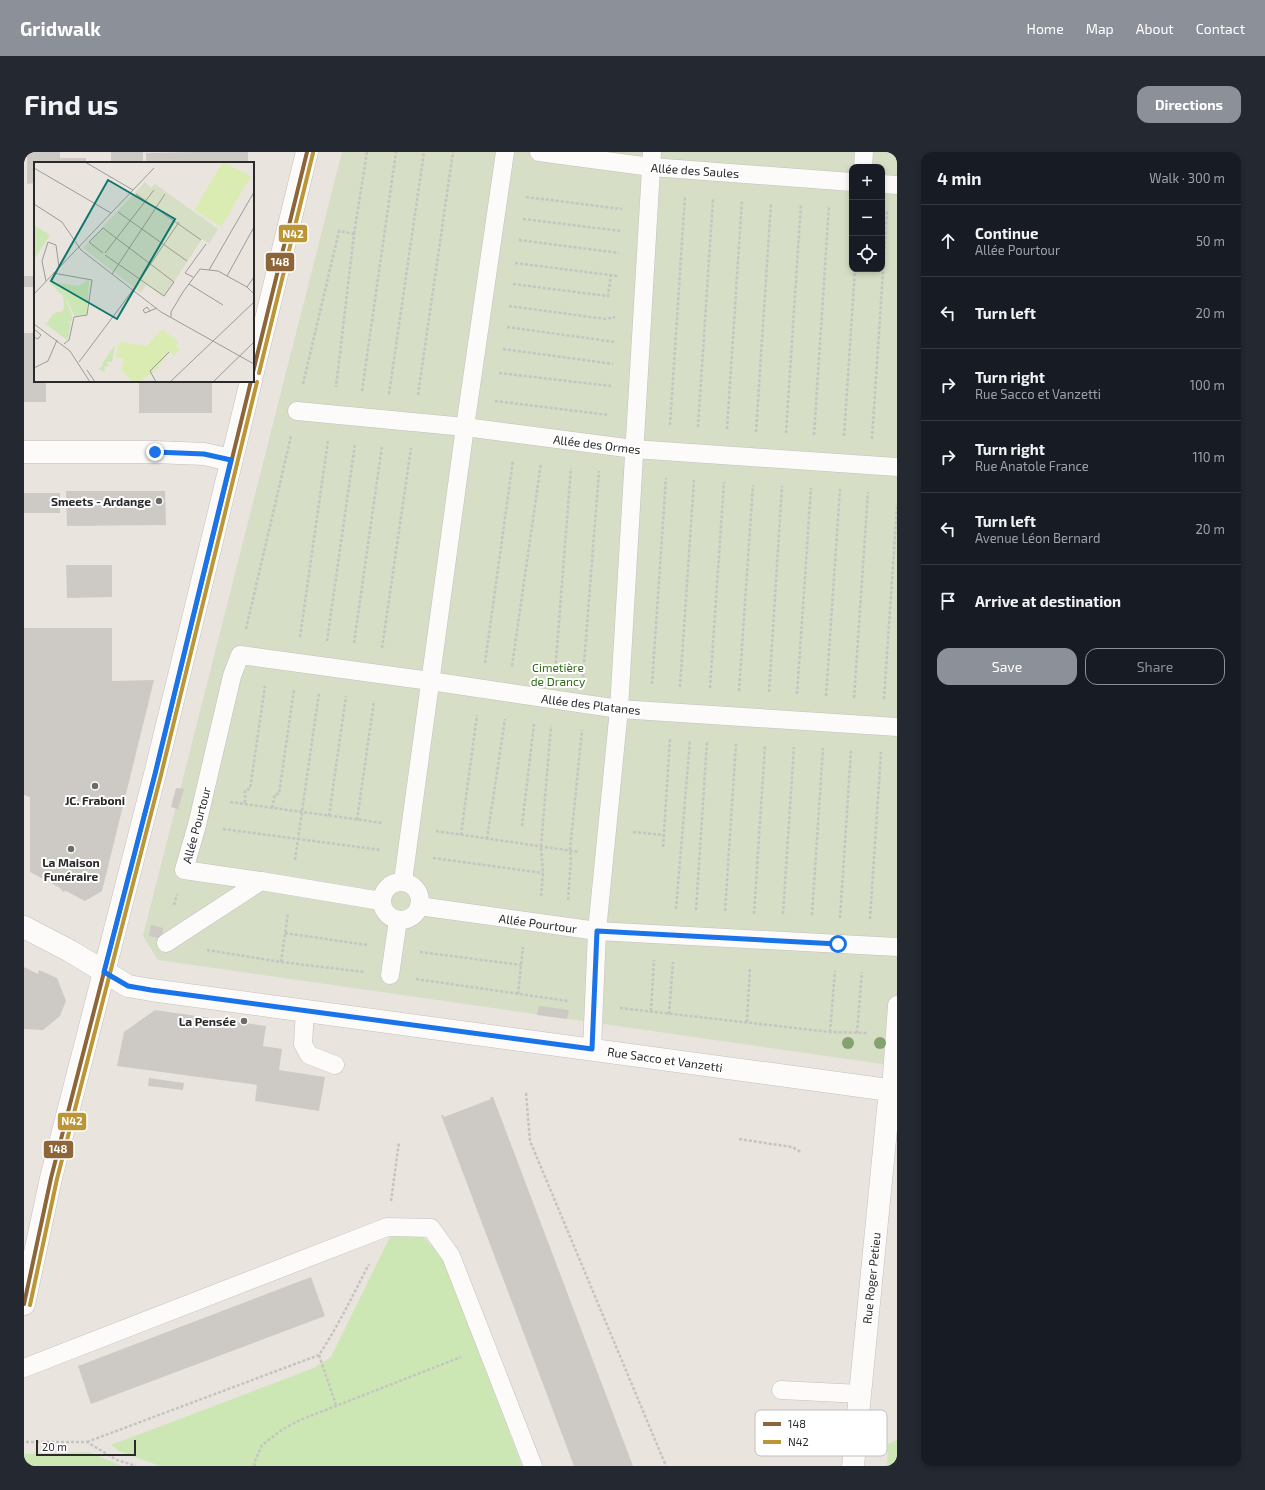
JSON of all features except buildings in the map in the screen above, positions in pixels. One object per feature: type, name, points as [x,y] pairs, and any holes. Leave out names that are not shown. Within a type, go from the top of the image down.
[{"type":"street","points":[[254,368],[307,152]]},
{"type":"street","points":[[26,1290],[51,1178],[155,774],[251,382]]},
{"type":"street","points":[[24,452],[155,452],[204,454],[231,460]]},
{"type":"street","name":"Rue Sacco et Vanzetti","points":[[24,927],[70,951],[128,986],[894,1090]]},
{"type":"street","name":"Rue Roger Petieu","points":[[858,1410],[888,1109],[894,1090]]},
{"type":"street","name":"Rue Roger Petieu","points":[[853,1466],[854,1456]]},
{"type":"lane","points":[[403,881],[469,398],[505,152]]},
{"type":"lane","name":"Allée des Saules","points":[[539,152],[651,160],[744,174],[849,182]]},
{"type":"lane","points":[[863,164],[864,152]]},
{"type":"lane","points":[[592,1049],[597,931],[619,709],[651,160]]},
{"type":"lane","name":"Allée des Ormes","points":[[297,412],[465,427],[634,449],[897,467]]},
{"type":"lane","name":"Allée des Platanes","points":[[240,655],[619,709],[897,726]]},
{"type":"lane","name":"Allée Pourtour","points":[[240,655],[232,676],[197,826],[184,870],[381,901]]},
{"type":"lane","points":[[166,942],[260,881]]},
{"type":"lane","points":[[403,881],[414,886],[418,890],[420,901],[414,916],[404,920],[398,920],[385,912],[381,901],[382,895],[390,884],[403,881]]},
{"type":"lane","name":"Allée Pourtour","points":[[419,906],[597,931],[752,938],[897,947]]},
{"type":"lane","points":[[390,976],[398,920]]},
{"type":"lane","points":[[894,1090],[894,1033],[897,1005]]},
{"type":"lane","points":[[305,1010],[303,1044],[309,1055],[335,1065]]},
{"type":"lane","points":[[24,1368],[387,1227],[431,1228],[451,1256],[533,1466]]},
{"type":"lane","points":[[781,1390],[860,1394]]},
{"type":"path","points":[[272,808],[275,794],[278,794],[298,663],[342,345],[354,234],[367,152]]},
{"type":"path","points":[[282,962],[291,887],[396,152]]},
{"type":"path","points":[[329,816],[424,152]]},
{"type":"path","points":[[357,820],[453,152]]},
{"type":"path","points":[[670,1014],[674,935],[701,714],[726,455],[744,174]]},
{"type":"path","points":[[723,937],[773,176]]},
{"type":"path","points":[[746,1022],[803,178]]},
{"type":"path","points":[[781,940],[831,180]]},
{"type":"path","points":[[830,1032],[838,944],[889,184]]},
{"type":"path","points":[[521,196],[625,209]]},
{"type":"path","points":[[518,218],[623,232],[624,224]]},
{"type":"path","points":[[240,655],[339,231],[354,234]]},
{"type":"path","points":[[515,240],[621,254],[622,246]]},
{"type":"path","points":[[489,260],[620,276]]},
{"type":"path","points":[[810,942],[856,272]]},
{"type":"path","points":[[510,284],[608,296],[611,275]]},
{"type":"path","points":[[507,306],[606,319],[615,317],[641,317]]},
{"type":"path","points":[[504,327],[617,343]]},
{"type":"path","points":[[502,349],[616,364]]},
{"type":"path","points":[[499,373],[614,386]]},
{"type":"path","points":[[469,398],[636,418]]},
{"type":"path","points":[[461,835],[516,434]]},
{"type":"path","points":[[487,839],[545,437]]},
{"type":"path","points":[[568,902],[571,858],[570,850],[583,718],[582,704],[601,444]]},
{"type":"path","points":[[245,804],[245,790],[250,789],[269,659]]},
{"type":"path","points":[[522,826],[537,697]]},
{"type":"path","points":[[663,847],[672,713]]},
{"type":"path","points":[[694,936],[701,714]]},
{"type":"path","points":[[197,826],[543,873]]},
{"type":"path","points":[[518,994],[525,921]]},
{"type":"path","points":[[651,1011],[655,933]]},
{"type":"path","points":[[166,942],[282,962],[594,1005],[830,1032],[894,1033]]},
{"type":"path","points":[[857,1033],[863,969]]},
{"type":"path","points":[[526,1093],[530,1142],[666,1466]]},
{"type":"path","points":[[739,1139],[792,1147],[801,1152]]},
{"type":"path","points":[[26,1442],[87,1442],[319,1355],[352,1298],[387,1227],[399,1142]]},
{"type":"path","points":[[255,1466],[254,1463],[262,1444],[283,1429],[300,1420],[487,1348]]},
{"type":"path","points":[[319,1355],[336,1406]]},
{"type":"path","points":[[87,1442],[117,1460],[136,1466]]},
{"type":"green space","name":"Cimetière de Drancy","points":[[342,152],[897,152],[897,1066],[158,960],[143,936]]},
{"type":"green space","points":[[409,1232],[424,1238],[443,1258],[522,1466],[160,1466],[119,1451],[111,1445],[314,1368],[331,1357],[390,1237]]},
{"type":"green space","points":[[897,1440],[897,1466],[887,1466],[888,1444]]},
{"type":"green space","points":[[89,1452],[122,1466],[24,1466],[24,1454]]},
{"type":"transit line","name":"148","points":[[254,368],[307,152]]},
{"type":"transit line","name":"N42","points":[[259,373],[313,153]]},
{"type":"transit line","name":"148","points":[[24,1304],[51,1178],[155,774],[251,382]]},
{"type":"transit line","name":"N42","points":[[30,1305],[57,1179],[161,775],[257,382]]},
{"type":"place","name":"Smeets - Ardange","points":[[159,501]]},
{"type":"place","name":"JC. Fraboni","points":[[95,786]]},
{"type":"place","name":"La Maison Funéraire","points":[[71,849]]},
{"type":"place","name":"La Pensée","points":[[244,1021]]},
{"type":"route","points":[[155,452],[204,454],[231,460],[155,774],[104,972],[128,986],[151,990],[592,1049],[597,931],[752,938],[838,944]]}]
